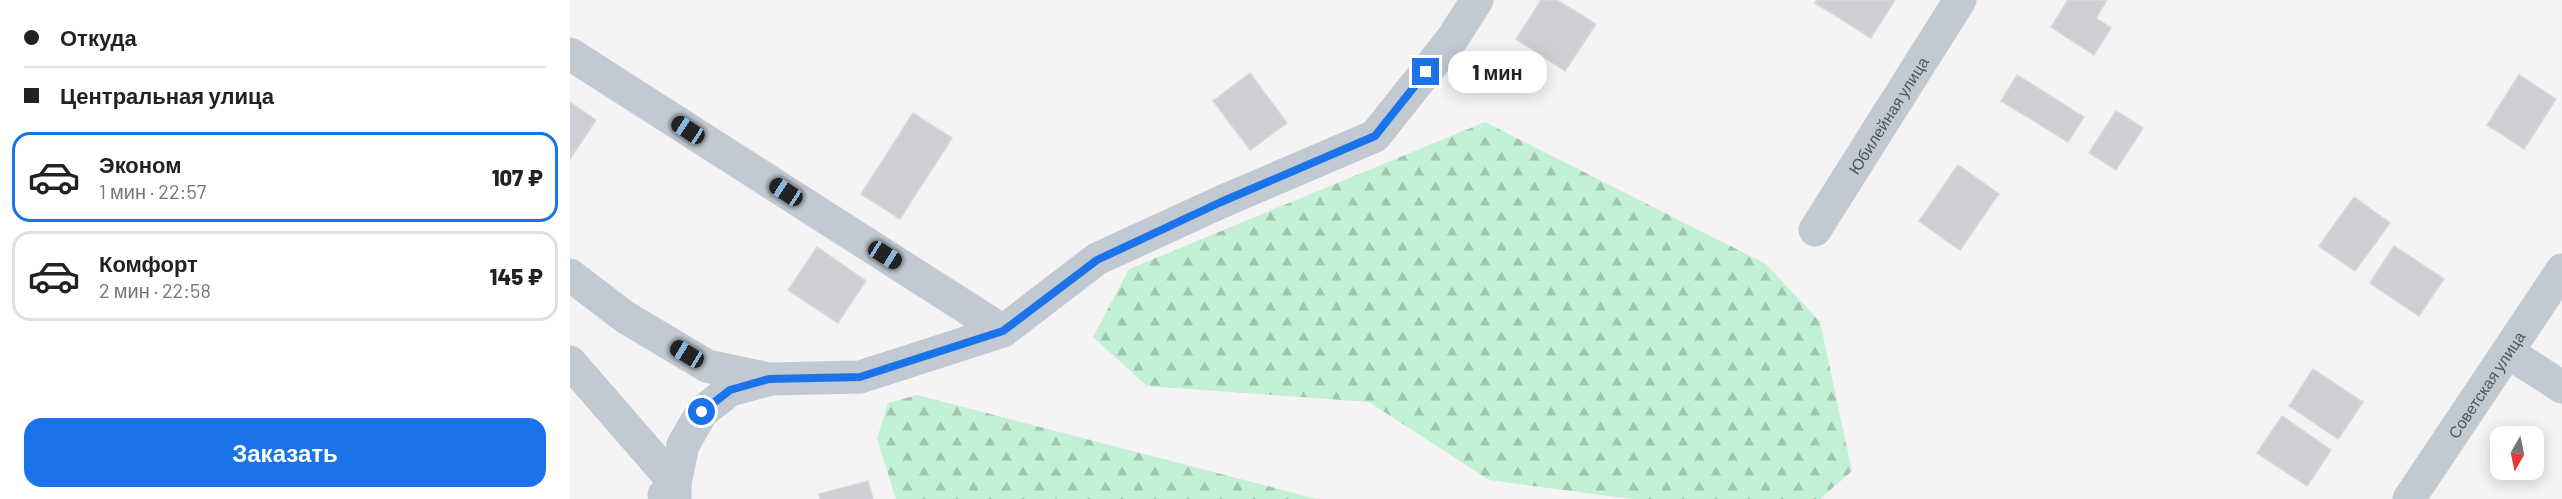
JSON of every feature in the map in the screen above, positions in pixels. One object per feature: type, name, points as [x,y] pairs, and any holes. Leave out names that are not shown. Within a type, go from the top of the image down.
[{"type":"street","points":[[570,274],[626,317],[707,366],[769,379],[860,377],[1003,331],[1097,260],[1221,202],[1375,136],[1452,39],[1478,0]]},
{"type":"street","name":"Юбилейная улица","points":[[1815,230],[1960,0]]},
{"type":"street","points":[[570,54],[1003,331]]},
{"type":"street","name":"Советская улица","points":[[2409,499],[2509,353],[2562,270]]},
{"type":"street","points":[[2509,353],[2562,387]]},
{"type":"street","points":[[570,362],[670,494]]},
{"type":"street","points":[[670,494],[683,445],[702,412],[730,390],[769,379]]},
{"type":"green space","points":[[1485,122],[1766,264],[1820,322],[1852,471],[1820,499],[1631,499],[1489,480],[1369,402],[1147,386],[1093,337],[1129,269]]},
{"type":"green space","points":[[917,395],[1317,499],[896,499],[877,439],[888,403]]},
{"type":"building","points":[[1541,0],[1557,0],[1596,24],[1565,71],[1516,39]]},
{"type":"building","points":[[1817,0],[1895,0],[1871,38],[1815,3]]},
{"type":"building","points":[[2068,0],[2107,0],[2096,18],[2111,28],[2094,55],[2051,27]]},
{"type":"building","points":[[1250,73],[1287,123],[1250,150],[1213,101]]},
{"type":"building","points":[[2017,75],[2084,117],[2068,142],[2001,101]]},
{"type":"building","points":[[2519,75],[2556,99],[2524,149],[2487,125]]},
{"type":"building","points":[[570,102],[596,120],[570,159]]},
{"type":"building","points":[[2116,111],[2143,128],[2116,170],[2089,153]]},
{"type":"building","points":[[913,113],[952,138],[900,219],[861,194]]},
{"type":"building","points":[[1958,165],[1999,194],[1960,250],[1919,221]]},
{"type":"building","points":[[2354,197],[2390,223],[2355,271],[2319,246]]},
{"type":"building","points":[[2394,246],[2444,279],[2419,316],[2370,283]]},
{"type":"building","points":[[817,247],[866,281],[838,323],[788,290]]},
{"type":"building","points":[[2313,369],[2363,402],[2338,439],[2289,406]]},
{"type":"building","points":[[2282,416],[2331,450],[2307,486],[2257,453]]},
{"type":"building","points":[[868,481],[873,499],[820,499],[819,494]]},
{"type":"route","points":[[702,412],[730,390],[769,379],[860,377],[1003,331],[1097,260],[1221,202],[1375,136],[1426,72]]}]
